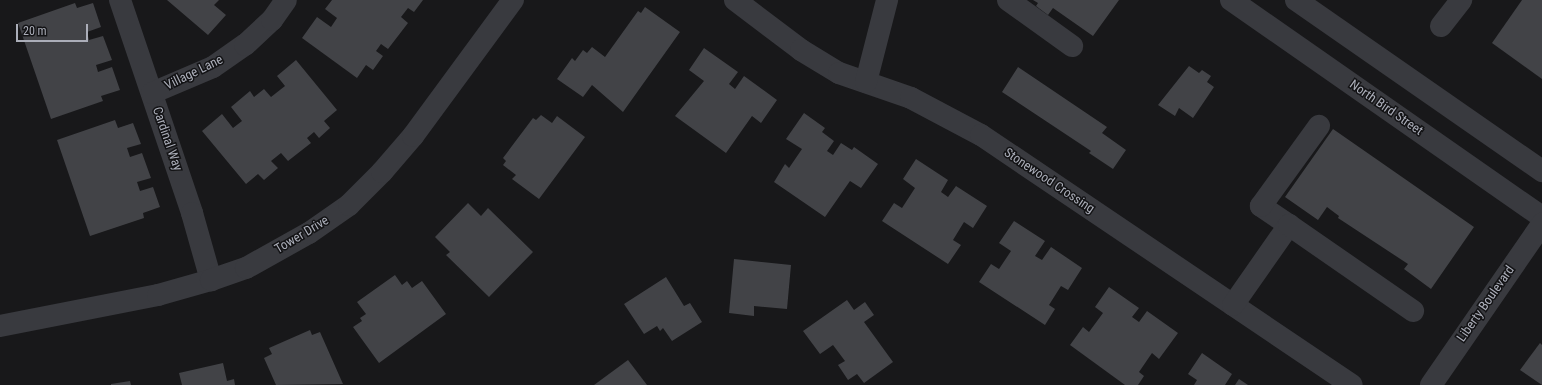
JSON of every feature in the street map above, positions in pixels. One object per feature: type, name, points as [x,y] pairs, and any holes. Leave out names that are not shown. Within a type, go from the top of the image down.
[{"type":"street","name":"Cardinal Way","points":[[120,0],[192,213],[211,280]]},
{"type":"street","name":"Village Lane","points":[[152,93],[213,67],[245,45],[272,20],[286,0]]},
{"type":"street","name":"Tower Drive","points":[[0,326],[158,295],[211,280],[246,268],[309,233],[349,205],[413,136],[513,0]]},
{"type":"street","name":"Stonewood Crossing","points":[[735,0],[801,50],[839,72],[911,98],[982,135],[1351,385]]},
{"type":"street","points":[[866,82],[887,0]]},
{"type":"street","points":[[1008,0],[1072,46]]},
{"type":"street","name":"North Bird Street","points":[[1230,0],[1542,217]]},
{"type":"street","points":[[1296,0],[1542,171]]},
{"type":"street","points":[[1441,26],[1461,0]]},
{"type":"street","points":[[1319,126],[1262,206],[1413,310]]},
{"type":"street","name":"Liberty Boulevard","points":[[1431,385],[1542,224]]},
{"type":"street","points":[[1232,305],[1289,226]]},
{"type":"building","points":[[167,0],[219,0],[214,5],[226,15],[208,35]]},
{"type":"building","points":[[332,0],[423,0],[414,12],[408,8],[401,17],[408,23],[388,49],[381,44],[376,51],[383,56],[373,70],[366,65],[357,78],[302,38],[317,17],[331,27],[337,18],[325,9]]},
{"type":"building","points":[[1033,0],[1119,0],[1093,36],[1053,8],[1048,15],[1036,6],[1038,3]]},
{"type":"building","points":[[1522,0],[1542,0],[1542,79],[1492,43]]},
{"type":"building","points":[[75,3],[77,8],[93,3],[101,27],[87,32],[89,40],[103,36],[112,60],[96,65],[98,72],[112,67],[120,90],[101,96],[103,101],[51,119],[18,23]]},
{"type":"building","points":[[645,7],[680,32],[623,112],[592,85],[583,97],[557,79],[572,58],[575,61],[583,50],[587,53],[592,47],[605,57],[638,11],[641,13]]},
{"type":"building","points":[[704,48],[738,72],[729,84],[735,89],[744,76],[777,100],[761,123],[752,116],[726,153],[675,116],[704,81],[689,70]]},
{"type":"building","points":[[296,60],[337,110],[324,121],[330,128],[319,138],[314,132],[307,138],[311,143],[288,161],[281,153],[271,161],[278,168],[264,180],[258,174],[246,184],[202,131],[222,114],[233,128],[242,121],[231,107],[250,91],[254,97],[264,89],[271,97],[285,86],[277,76]]},
{"type":"building","points":[[1189,66],[1199,73],[1202,70],[1211,76],[1207,82],[1214,87],[1193,118],[1179,108],[1175,116],[1158,105]]},
{"type":"building","points":[[1018,67],[1107,127],[1102,133],[1126,150],[1113,169],[1089,153],[1091,151],[1002,92]]},
{"type":"building","points":[[804,113],[825,128],[822,132],[834,141],[827,151],[833,155],[841,143],[852,150],[854,147],[878,164],[861,188],[850,181],[825,217],[774,182],[785,164],[789,168],[802,149],[786,139]]},
{"type":"building","points":[[541,115],[552,123],[557,116],[585,137],[539,199],[512,179],[516,175],[503,165],[506,161],[503,158],[533,118],[536,120]]},
{"type":"building","points":[[115,120],[118,128],[133,123],[141,144],[127,148],[130,157],[142,153],[151,178],[137,182],[140,191],[153,187],[160,207],[143,213],[144,218],[90,236],[57,140]]},
{"type":"building","points":[[1333,129],[1474,227],[1431,289],[1404,269],[1408,264],[1338,218],[1339,216],[1327,207],[1318,220],[1285,197]]},
{"type":"building","points":[[916,159],[948,180],[941,192],[948,197],[956,186],[987,206],[973,228],[964,222],[953,240],[961,245],[948,264],[882,221],[894,203],[902,208],[915,188],[903,179]]},
{"type":"building","points":[[468,203],[481,216],[488,208],[533,252],[489,297],[446,255],[450,252],[435,237]]},
{"type":"building","points":[[1014,221],[1045,241],[1035,256],[1042,260],[1051,247],[1082,268],[1068,290],[1061,286],[1049,305],[1055,309],[1045,325],[979,282],[991,264],[999,269],[1011,251],[999,243]]},
{"type":"building","points":[[734,259],[791,265],[787,309],[754,306],[754,316],[729,313]]},
{"type":"building","points":[[395,275],[402,285],[407,281],[412,288],[422,281],[446,314],[379,363],[353,327],[362,321],[360,318],[366,314],[357,302]]},
{"type":"building","points":[[666,277],[684,306],[690,303],[702,322],[672,341],[663,328],[660,331],[657,326],[644,334],[624,304]]},
{"type":"building","points":[[1109,287],[1139,308],[1132,317],[1139,322],[1147,311],[1178,333],[1159,359],[1152,353],[1139,372],[1144,376],[1138,385],[1125,385],[1070,345],[1083,327],[1089,332],[1103,313],[1095,307]]},
{"type":"building","points":[[847,300],[854,310],[865,302],[874,315],[864,322],[893,362],[864,383],[857,374],[848,380],[838,365],[845,361],[833,345],[820,354],[803,331]]},
{"type":"building","points":[[310,330],[312,335],[320,332],[343,384],[276,385],[264,358],[272,354],[269,348]]},
{"type":"building","points":[[1540,343],[1542,345],[1542,385],[1520,370]]},
{"type":"building","points":[[1202,353],[1232,374],[1225,385],[1194,385],[1197,380],[1188,374]]},
{"type":"building","points":[[628,360],[647,385],[594,385]]},
{"type":"building","points":[[223,363],[227,381],[234,379],[235,385],[182,385],[179,373]]},
{"type":"building","points":[[1239,379],[1248,385],[1235,385]]},
{"type":"building","points":[[130,381],[131,385],[111,385],[111,384]]}]
